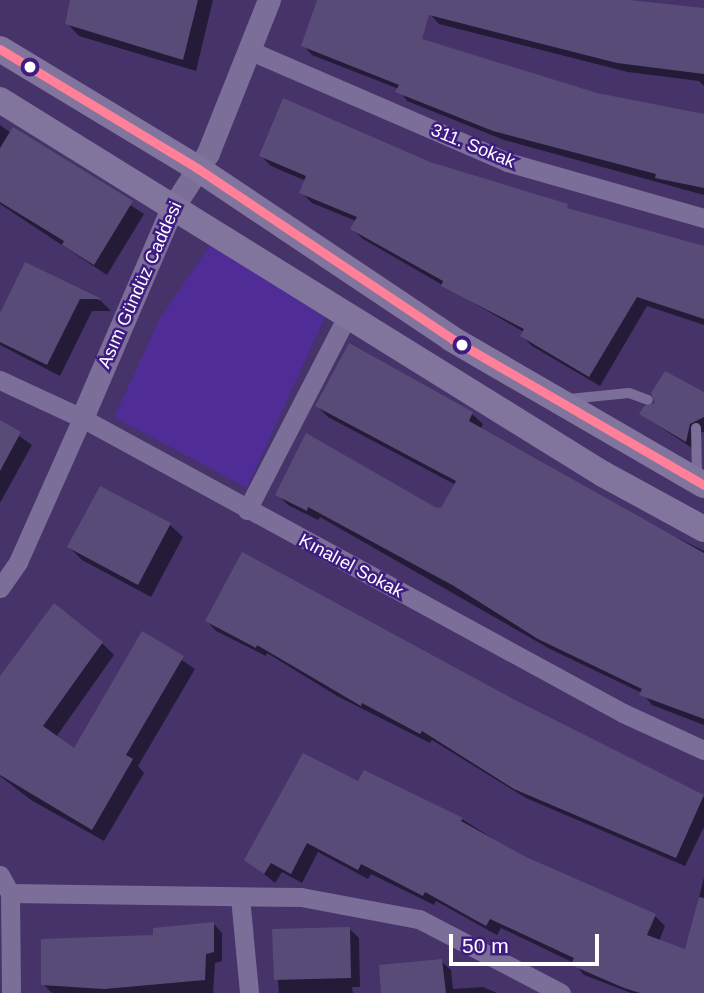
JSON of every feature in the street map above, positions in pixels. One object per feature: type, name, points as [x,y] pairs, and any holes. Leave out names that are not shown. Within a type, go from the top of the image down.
[{"type":"main road","points":[[0,49],[197,168],[452,339],[700,483]]},
{"type":"main road","points":[[0,100],[171,210],[603,474],[704,529]]},
{"type":"street","name":"Asım Gündüz Caddesi","points":[[82,418],[171,210],[208,153],[251,51],[269,0]]},
{"type":"street","name":"311. Sokak","points":[[251,51],[507,162],[704,218]]},
{"type":"street","points":[[247,510],[347,316]]},
{"type":"street","name":"Kınalıel Sokak","points":[[0,380],[82,418],[623,713],[704,750]]},
{"type":"street","points":[[0,588],[18,562],[82,418]]},
{"type":"street","points":[[0,553],[18,562]]},
{"type":"street","points":[[0,874],[10,893],[11,993]]},
{"type":"street","points":[[10,893],[301,897],[419,919],[561,993]]},
{"type":"street","points":[[240,897],[249,993]]},
{"type":"lane","points":[[554,400],[629,393],[648,400]]},
{"type":"lane","points":[[696,428],[700,483]]},
{"type":"shaded area","points":[[210,245],[325,317],[247,488],[114,417],[159,320]]},
{"type":"building","points":[[70,0],[198,0],[183,60],[65,24]]},
{"type":"building","points":[[317,0],[629,0],[704,8],[704,74],[617,63],[429,15],[422,39],[597,93],[704,114],[704,188],[655,178],[656,174],[493,131],[395,92],[399,85],[301,46]]},
{"type":"building","points":[[283,98],[430,162],[568,204],[567,208],[704,246],[704,319],[637,297],[589,377],[520,336],[524,329],[441,286],[443,281],[350,229],[357,217],[299,193],[306,176],[259,156]]},
{"type":"building","points":[[13,127],[133,201],[94,265],[62,245],[64,241],[0,202],[0,148]]},
{"type":"building","points":[[25,262],[102,299],[80,299],[47,365],[0,342],[0,313]]},
{"type":"building","points":[[349,343],[473,412],[469,421],[704,553],[704,719],[639,695],[642,689],[538,639],[454,586],[308,507],[307,511],[275,495],[306,433],[435,507],[441,508],[456,481],[315,406]]},
{"type":"building","points":[[665,371],[704,392],[704,417],[690,424],[686,442],[639,414],[644,406],[655,403],[651,393]]},
{"type":"building","points":[[0,420],[21,432],[0,471]]},
{"type":"building","points":[[100,486],[171,523],[138,585],[67,547]]},
{"type":"building","points":[[242,552],[515,700],[704,795],[676,858],[514,789],[422,731],[420,734],[362,703],[361,706],[257,645],[256,648],[205,621]]},
{"type":"building","points":[[54,603],[103,642],[43,726],[74,748],[142,631],[184,656],[126,755],[133,759],[92,830],[0,775],[0,676]]},
{"type":"building","points":[[303,753],[358,781],[364,770],[463,818],[461,821],[526,857],[656,914],[647,935],[685,949],[699,897],[704,898],[704,993],[640,993],[624,988],[571,965],[574,958],[490,919],[486,926],[425,892],[423,896],[361,864],[358,870],[307,843],[291,874],[271,863],[264,874],[244,860]]},
{"type":"building","points":[[214,922],[214,952],[206,954],[205,980],[104,989],[41,985],[41,939],[153,935],[153,928]]},
{"type":"building","points":[[350,927],[351,978],[274,980],[272,929]]},
{"type":"building","points":[[442,959],[446,993],[381,993],[379,965]]},
{"type":"transit line","points":[[0,49],[197,168],[452,339],[704,485]]}]
